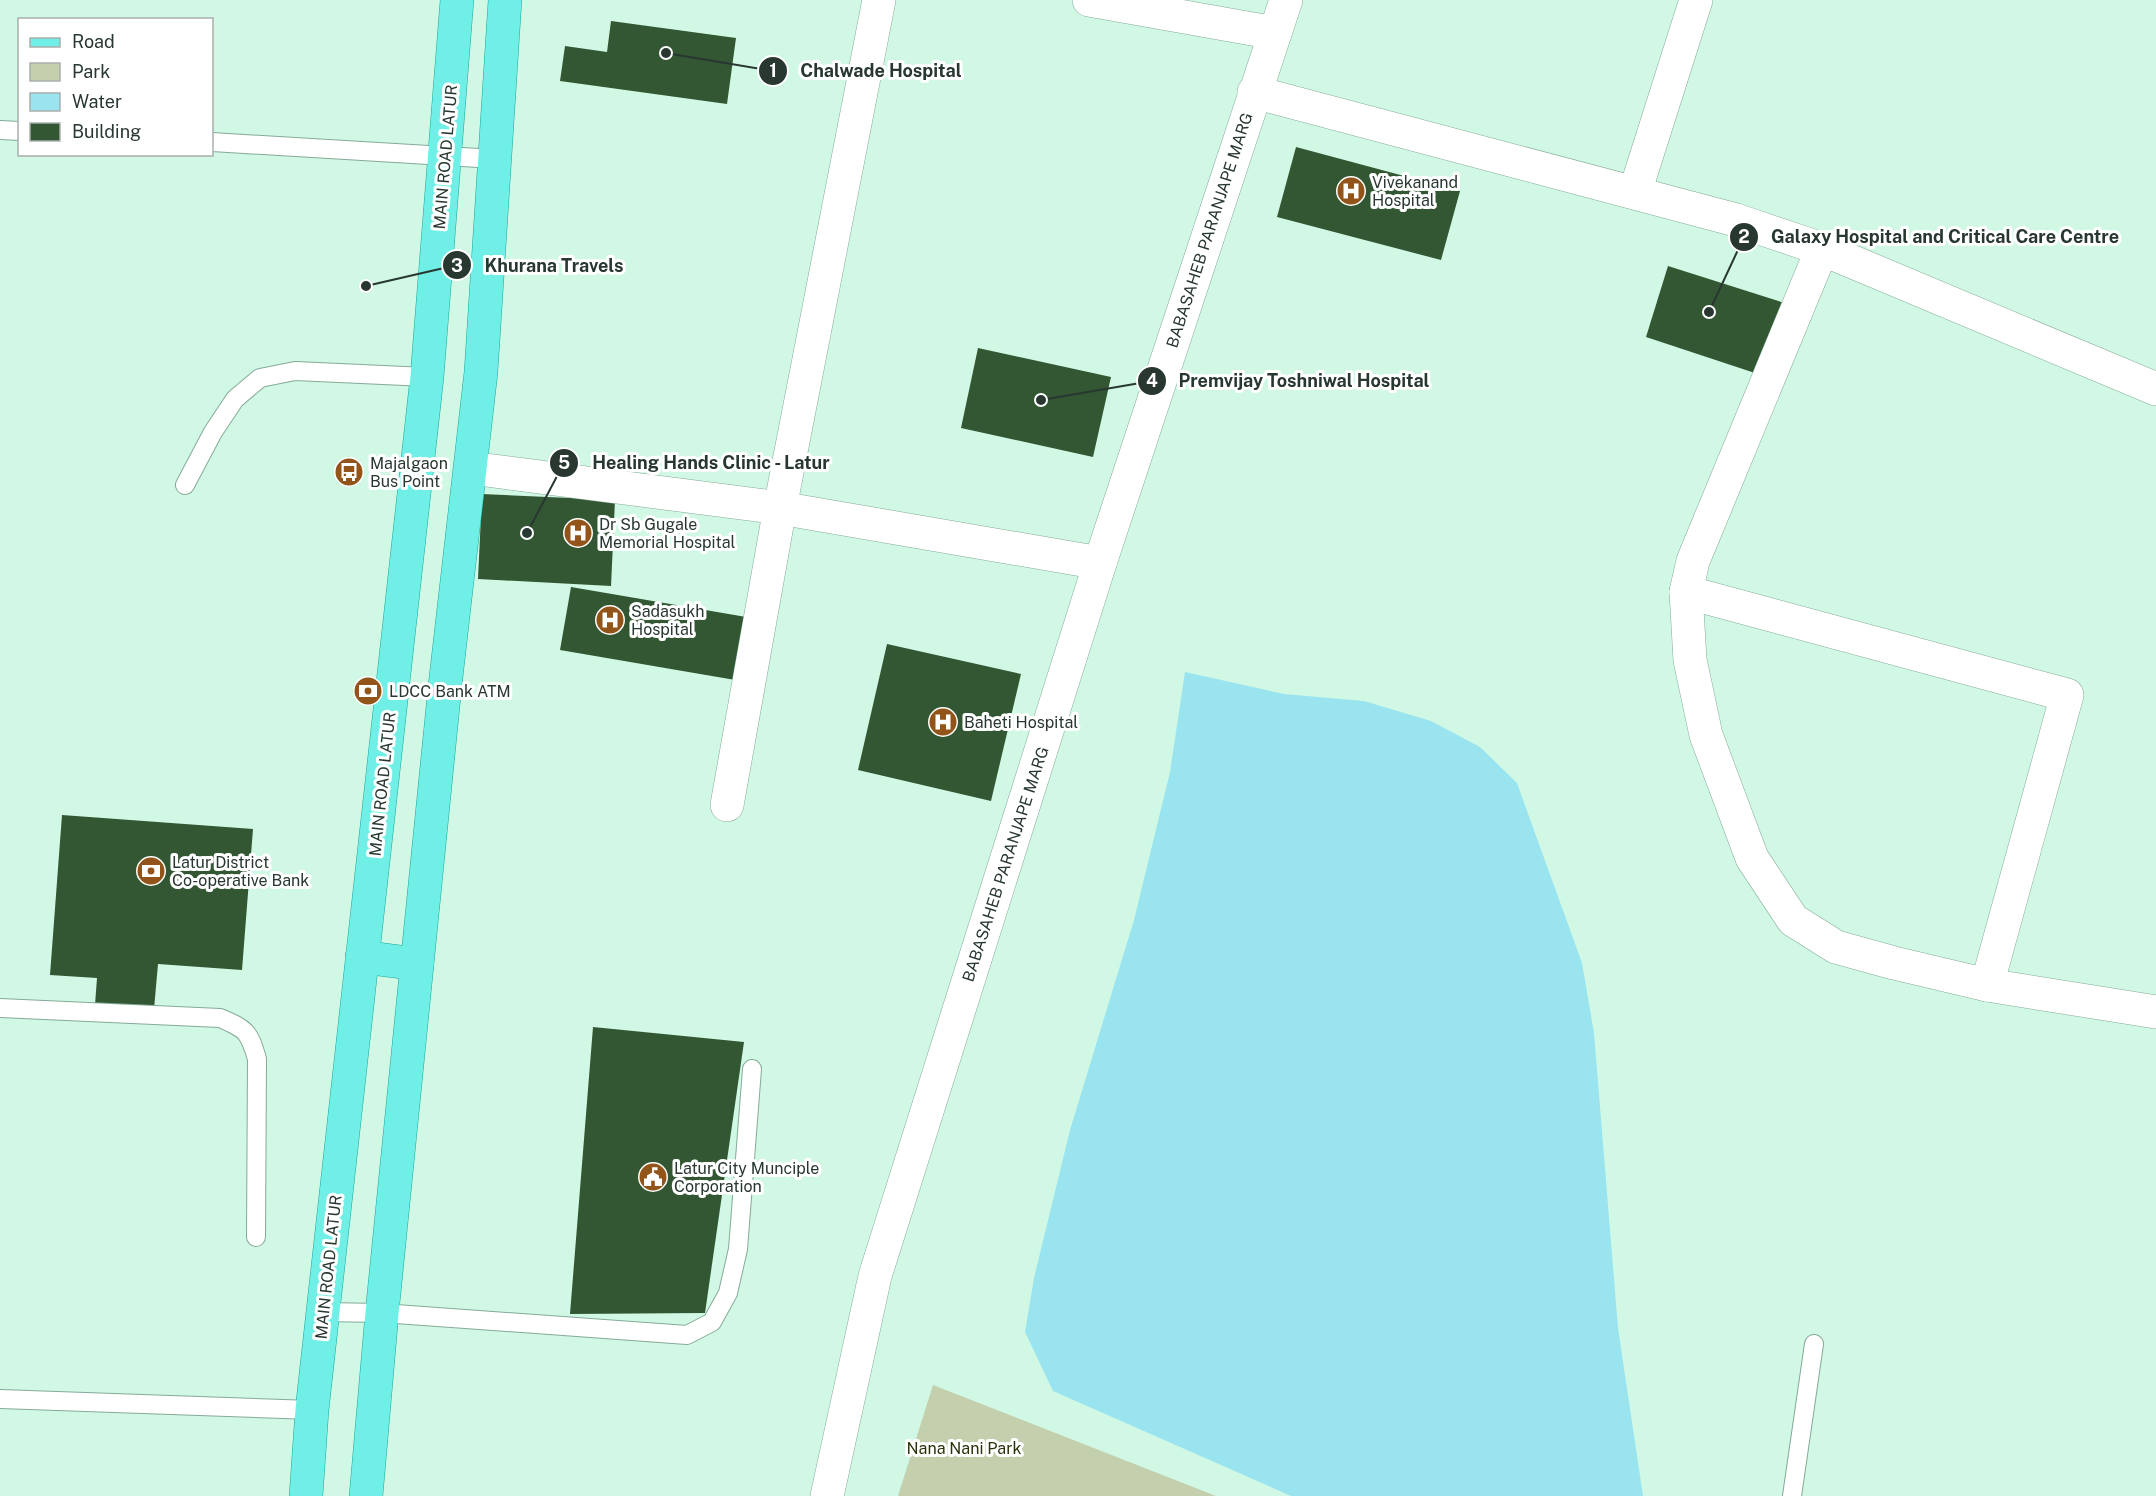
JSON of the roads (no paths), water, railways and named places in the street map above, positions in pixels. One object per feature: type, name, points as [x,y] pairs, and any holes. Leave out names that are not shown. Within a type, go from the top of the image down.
[{"type":"main road","name":"MAIN ROAD LATUR","points":[[306,1496],[312,1410],[427,376],[457,0]]},
{"type":"main road","points":[[366,1496],[382,1313],[445,686],[481,372],[505,0]]},
{"type":"main road","points":[[363,957],[417,964]]},
{"type":"street","points":[[727,805],[780,508],[879,0]]},
{"type":"street","points":[[1089,0],[1275,33]]},
{"type":"street","name":"BABASAHEB PARANJAPE MARG","points":[[827,1496],[874,1276],[1100,563],[1286,0]]},
{"type":"street","points":[[1635,192],[1696,0]]},
{"type":"street","points":[[1254,92],[1736,220],[1822,249],[2156,389]]},
{"type":"street","points":[[1822,249],[1693,561],[1686,592],[1690,660],[1706,735],[1752,858],[1793,920],[1836,947],[1987,985],[2156,1012]]},
{"type":"street","points":[[471,468],[780,508],[1100,563]]},
{"type":"street","points":[[1686,592],[2067,695],[1987,985]]},
{"type":"lane","points":[[0,130],[18,131]]},
{"type":"lane","points":[[213,142],[495,159]]},
{"type":"lane","points":[[185,485],[213,432],[236,399],[260,378],[295,371],[427,376]]},
{"type":"lane","points":[[0,1008],[220,1018],[241,1027],[251,1039],[257,1059],[256,1237]]},
{"type":"lane","points":[[323,1312],[382,1313],[687,1335],[712,1322],[728,1293],[738,1249],[752,1069]]},
{"type":"lane","points":[[1792,1496],[1814,1344]]},
{"type":"lane","points":[[0,1399],[312,1410]]},
{"type":"water","points":[[1185,672],[1284,694],[1364,701],[1431,721],[1480,747],[1517,783],[1582,963],[1594,1033],[1618,1328],[1643,1496],[1291,1496],[1053,1391],[1025,1332],[1034,1278],[1070,1130],[1134,920],[1170,772]]},
{"type":"place","name":"Chalwade Hospital","points":[[666,53]]},
{"type":"place","name":"Vivekanand Hospital","points":[[1351,191]]},
{"type":"place","name":"Khurana Travels","points":[[366,286]]},
{"type":"place","name":"Galaxy Hospital and Critical Care Centre","points":[[1709,312]]},
{"type":"place","name":"Premvijay Toshniwal Hospital","points":[[1041,400]]},
{"type":"place","name":"Majalgaon Bus Point","points":[[349,472]]},
{"type":"place","name":"Healing Hands Clinic - Latur","points":[[527,533]]},
{"type":"place","name":"Dr Sb Gugale Memorial Hospital","points":[[578,533]]},
{"type":"place","name":"Sadasukh Hospital","points":[[610,620]]},
{"type":"place","name":"LDCC Bank ATM","points":[[368,691]]},
{"type":"place","name":"Baheti Hospital","points":[[943,722]]},
{"type":"place","name":"Latur District Co-operative Bank","points":[[151,871]]},
{"type":"place","name":"Latur City Munciple Corporation","points":[[653,1177]]},
{"type":"park label","name":"Nana Nani Park","points":[[964,1448]]}]
